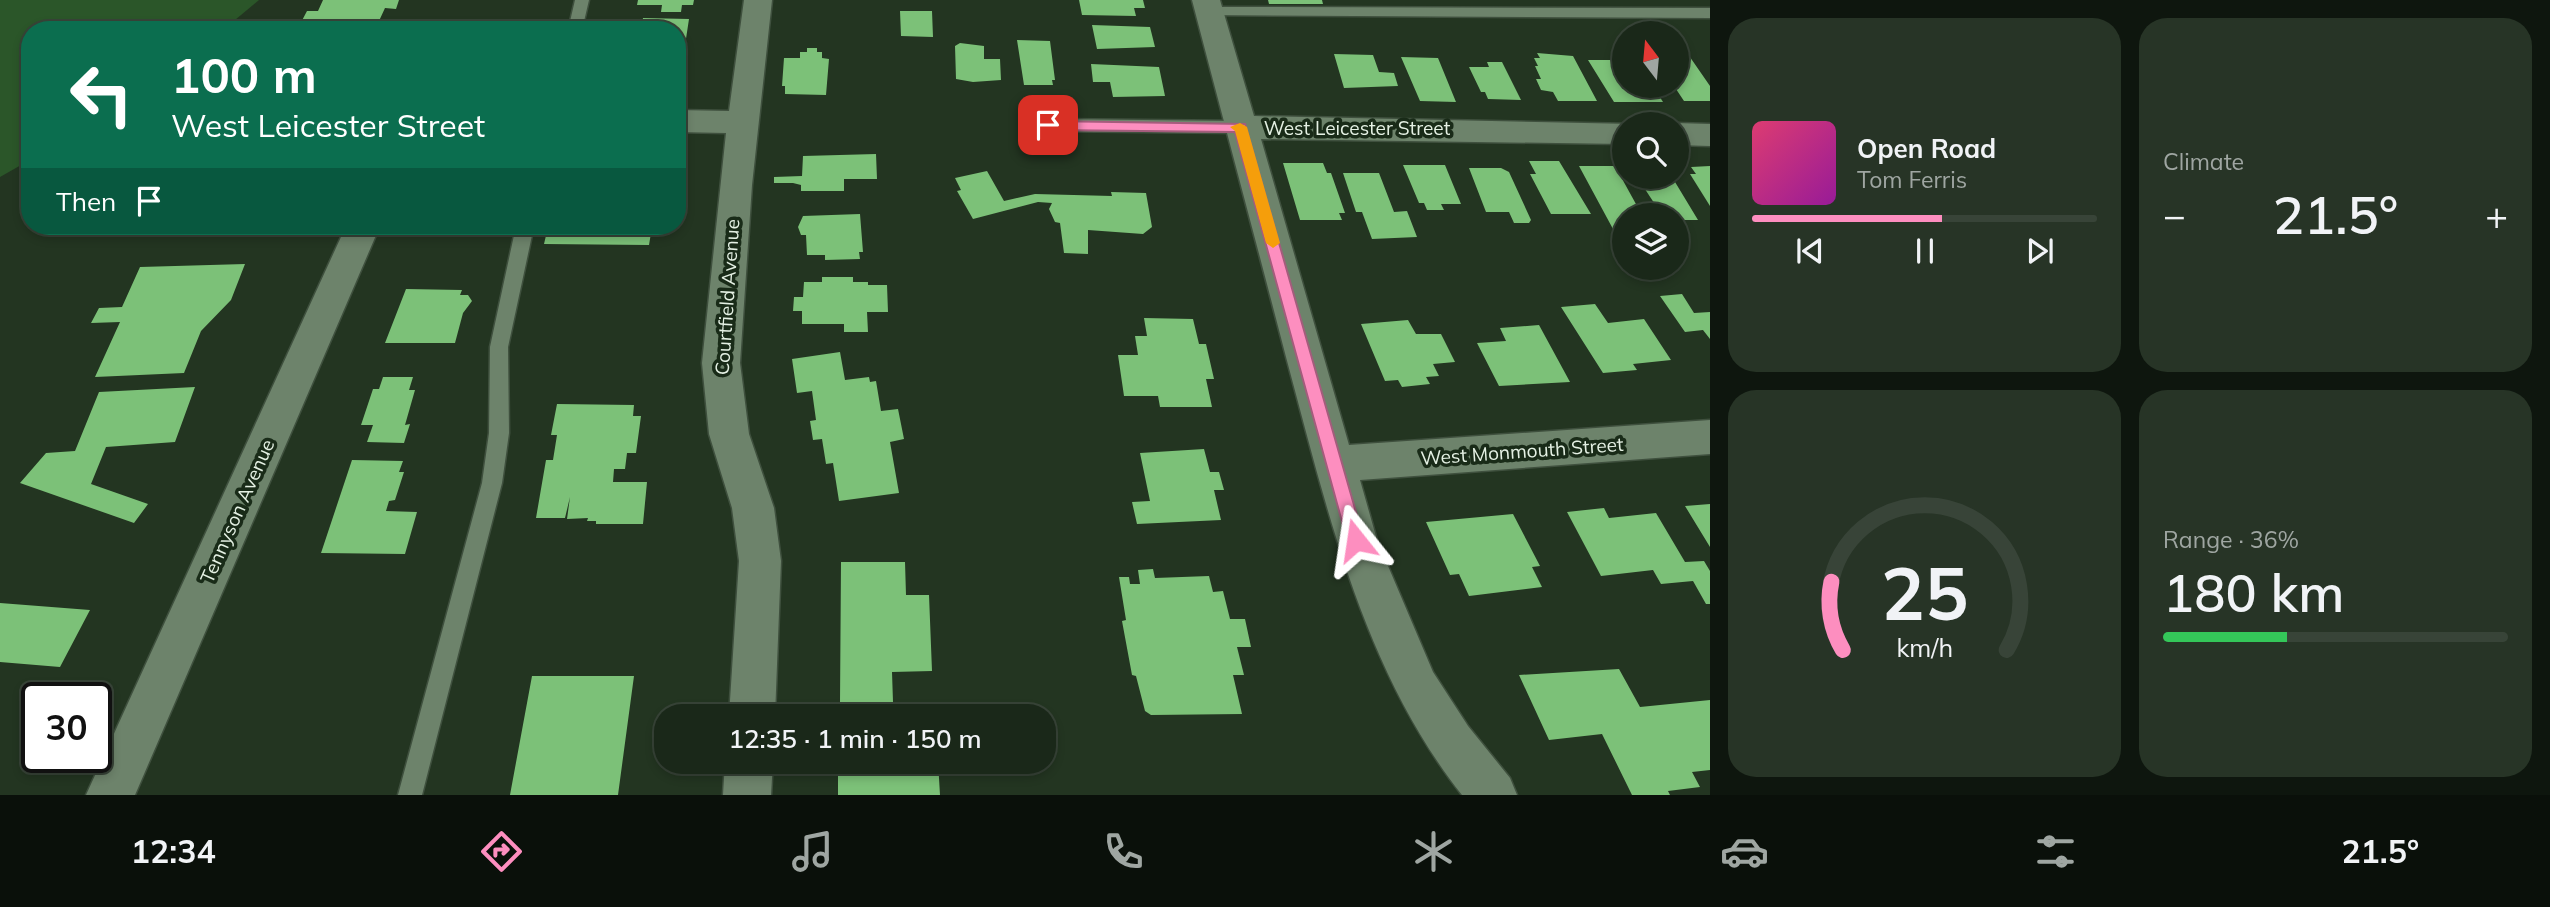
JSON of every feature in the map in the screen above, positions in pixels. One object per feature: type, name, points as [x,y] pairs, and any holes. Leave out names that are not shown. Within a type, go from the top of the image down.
[{"type":"street","name":"Courtfield Avenue","points":[[752,704],[760,561],[753,508],[729,434],[722,389],[742,122],[758,0]]},
{"type":"street","points":[[1208,6],[1356,540],[1417,688],[1451,743],[1493,795]]},
{"type":"street","points":[[686,121],[742,122]]},
{"type":"street","name":"West Leicester Street","points":[[1240,127],[1612,133]]},
{"type":"street","points":[[1689,134],[1710,135]]},
{"type":"street","name":"Tennyson Avenue","points":[[110,795],[315,340],[359,235]]},
{"type":"street","name":"West Monmouth Street","points":[[1335,464],[1710,437]]},
{"type":"street","points":[[747,795],[748,774]]},
{"type":"lane","points":[[577,21],[582,0]]},
{"type":"lane","points":[[1208,6],[1710,13]]},
{"type":"lane","name":"West Leicester Street","points":[[1048,125],[1240,127]]},
{"type":"lane","points":[[411,795],[492,483],[499,433],[499,347],[523,235]]},
{"type":"green space","points":[[0,0],[259,0],[234,21],[21,21],[21,165],[0,177]]},
{"type":"building","points":[[323,0],[399,0],[396,9],[385,8],[379,21],[302,21],[307,11],[318,11]]},
{"type":"building","points":[[638,0],[694,0],[693,5],[682,5],[681,12],[661,12],[662,5],[637,5]]},
{"type":"building","points":[[1079,0],[1143,0],[1145,8],[1134,8],[1136,16],[1082,15]]},
{"type":"building","points":[[1268,0],[1322,0],[1323,4],[1269,4]]},
{"type":"building","points":[[900,11],[932,11],[933,37],[901,36]]},
{"type":"building","points":[[643,18],[689,19],[686,39],[686,21],[642,21]]},
{"type":"building","points":[[1092,25],[1150,27],[1155,47],[1097,49]]},
{"type":"building","points":[[1017,40],[1050,41],[1055,80],[1052,80],[1053,85],[1024,85]]},
{"type":"building","points":[[960,43],[984,46],[984,59],[1000,59],[1001,80],[973,82],[956,79],[955,46]]},
{"type":"building","points":[[807,48],[817,48],[817,52],[822,52],[822,58],[829,59],[826,95],[785,94],[785,86],[782,86],[784,58],[800,58],[800,52],[807,52]]},
{"type":"building","points":[[1537,53],[1573,56],[1597,101],[1558,101],[1553,92],[1541,90],[1536,79],[1541,79],[1535,66],[1538,66],[1534,58],[1540,58]]},
{"type":"building","points":[[1334,54],[1373,55],[1379,72],[1394,73],[1398,86],[1344,88]]},
{"type":"building","points":[[1689,56],[1710,86],[1710,101],[1684,101],[1682,98],[1689,98]]},
{"type":"building","points":[[1401,57],[1438,58],[1456,102],[1420,101]]},
{"type":"building","points":[[1588,60],[1612,60],[1612,98],[1660,98],[1663,102],[1614,102]]},
{"type":"building","points":[[1487,62],[1502,62],[1521,100],[1488,99],[1485,92],[1481,92],[1469,67],[1489,67]]},
{"type":"building","points":[[1091,64],[1159,67],[1165,96],[1113,97],[1110,82],[1093,82]]},
{"type":"building","points":[[876,154],[877,179],[844,179],[844,191],[801,191],[801,185],[774,183],[774,177],[802,176],[803,156]]},
{"type":"building","points":[[1529,161],[1559,161],[1591,214],[1551,214],[1530,174],[1536,174]]},
{"type":"building","points":[[1283,163],[1323,163],[1327,173],[1331,173],[1345,213],[1339,213],[1342,220],[1300,220]]},
{"type":"building","points":[[1403,165],[1445,165],[1461,204],[1441,204],[1444,210],[1427,210],[1424,203],[1419,203]]},
{"type":"building","points":[[1579,166],[1612,166],[1612,189],[1628,189],[1635,203],[1612,203],[1612,227]]},
{"type":"building","points":[[1710,166],[1710,206],[1690,174],[1696,174],[1691,167]]},
{"type":"building","points":[[1469,168],[1501,168],[1509,172],[1531,220],[1529,223],[1514,223],[1509,212],[1486,212]]},
{"type":"building","points":[[987,171],[1004,201],[1035,194],[1112,196],[1111,192],[1146,193],[1152,227],[1143,234],[1088,230],[1088,254],[1064,253],[1060,223],[1055,222],[1049,209],[1052,203],[1038,202],[973,219],[957,191],[961,190],[955,178]]},
{"type":"building","points":[[1343,173],[1379,173],[1394,212],[1407,211],[1417,237],[1372,239],[1362,212],[1356,212]]},
{"type":"building","points":[[1645,189],[1679,189],[1688,203],[1654,203]]},
{"type":"building","points":[[1689,205],[1698,220],[1689,220]]},
{"type":"building","points":[[860,214],[863,252],[859,252],[860,259],[825,260],[825,255],[807,255],[806,235],[801,235],[798,227],[803,216]]},
{"type":"building","points":[[546,235],[651,235],[649,245],[544,244]]},
{"type":"building","points":[[245,264],[231,300],[201,331],[184,373],[95,377],[120,322],[91,323],[99,308],[122,307],[140,267]]},
{"type":"building","points":[[822,277],[853,277],[853,282],[887,285],[888,312],[867,312],[868,332],[844,332],[844,324],[802,324],[802,311],[793,311],[794,297],[803,297],[804,282],[822,282]]},
{"type":"building","points":[[406,289],[462,290],[460,295],[468,295],[472,301],[463,313],[455,343],[385,343]]},
{"type":"building","points":[[1682,294],[1694,313],[1710,312],[1710,339],[1703,330],[1685,332],[1660,296]]},
{"type":"building","points":[[1595,304],[1608,323],[1644,319],[1671,360],[1633,364],[1637,370],[1603,373],[1561,307]]},
{"type":"building","points":[[1144,318],[1193,319],[1199,344],[1206,344],[1214,379],[1206,379],[1212,407],[1160,407],[1158,396],[1124,396],[1118,355],[1138,355],[1135,336],[1147,336]]},
{"type":"building","points":[[1408,320],[1416,334],[1441,334],[1455,362],[1433,364],[1439,376],[1426,377],[1430,384],[1402,387],[1398,380],[1385,381],[1361,324]]},
{"type":"building","points":[[1539,325],[1570,382],[1499,386],[1477,343],[1506,341],[1500,328]]},
{"type":"building","points":[[840,352],[845,380],[869,377],[870,382],[876,381],[881,411],[898,409],[904,439],[890,442],[899,493],[839,501],[833,463],[826,464],[822,439],[813,440],[810,421],[816,420],[812,391],[797,393],[792,359]]},
{"type":"building","points":[[383,377],[413,377],[409,390],[415,390],[405,425],[410,424],[404,443],[367,442],[373,425],[361,425],[373,389],[379,389]]},
{"type":"building","points":[[195,387],[175,442],[106,447],[91,484],[148,504],[134,523],[20,483],[46,453],[75,451],[99,392]]},
{"type":"building","points":[[557,404],[634,405],[633,416],[641,416],[636,453],[627,453],[625,469],[614,469],[613,482],[647,482],[643,524],[596,524],[596,521],[587,521],[588,518],[567,519],[570,497],[565,518],[536,518],[546,460],[553,460],[557,435],[551,435]]},
{"type":"building","points":[[1204,449],[1210,472],[1219,472],[1224,490],[1214,490],[1221,520],[1137,524],[1132,502],[1150,501],[1140,453]]},
{"type":"building","points":[[352,460],[403,461],[399,472],[404,472],[395,500],[389,501],[386,511],[417,512],[405,554],[321,553]]},
{"type":"building","points":[[1710,504],[1710,547],[1685,506]]},
{"type":"building","points":[[1604,508],[1609,518],[1656,513],[1685,562],[1704,561],[1710,571],[1710,604],[1706,604],[1693,581],[1661,584],[1653,570],[1601,576],[1567,512]]},
{"type":"building","points":[[1513,514],[1540,566],[1532,567],[1542,587],[1469,596],[1459,574],[1450,575],[1426,522]]},
{"type":"building","points":[[841,562],[905,562],[906,595],[929,595],[932,671],[892,672],[893,702],[840,702]]},
{"type":"building","points":[[1153,569],[1155,578],[1209,576],[1213,592],[1223,591],[1230,619],[1245,619],[1251,647],[1237,647],[1244,675],[1233,675],[1242,714],[1151,715],[1145,711],[1136,676],[1132,675],[1122,621],[1126,620],[1119,577],[1129,577],[1130,584],[1140,584],[1138,570]]},
{"type":"building","points":[[0,603],[90,610],[60,667],[0,662]]},
{"type":"building","points":[[1619,669],[1640,707],[1710,700],[1710,770],[1692,772],[1700,787],[1668,791],[1670,795],[1632,795],[1602,734],[1549,740],[1519,675]]},
{"type":"building","points":[[532,676],[634,676],[618,795],[510,795]]},
{"type":"building","points":[[838,774],[939,774],[940,795],[838,795]]},
{"type":"slow traffic","points":[[1236,127],[1240,127],[1273,243]]},
{"type":"route","points":[[1048,125],[1240,127],[1356,540]]}]
